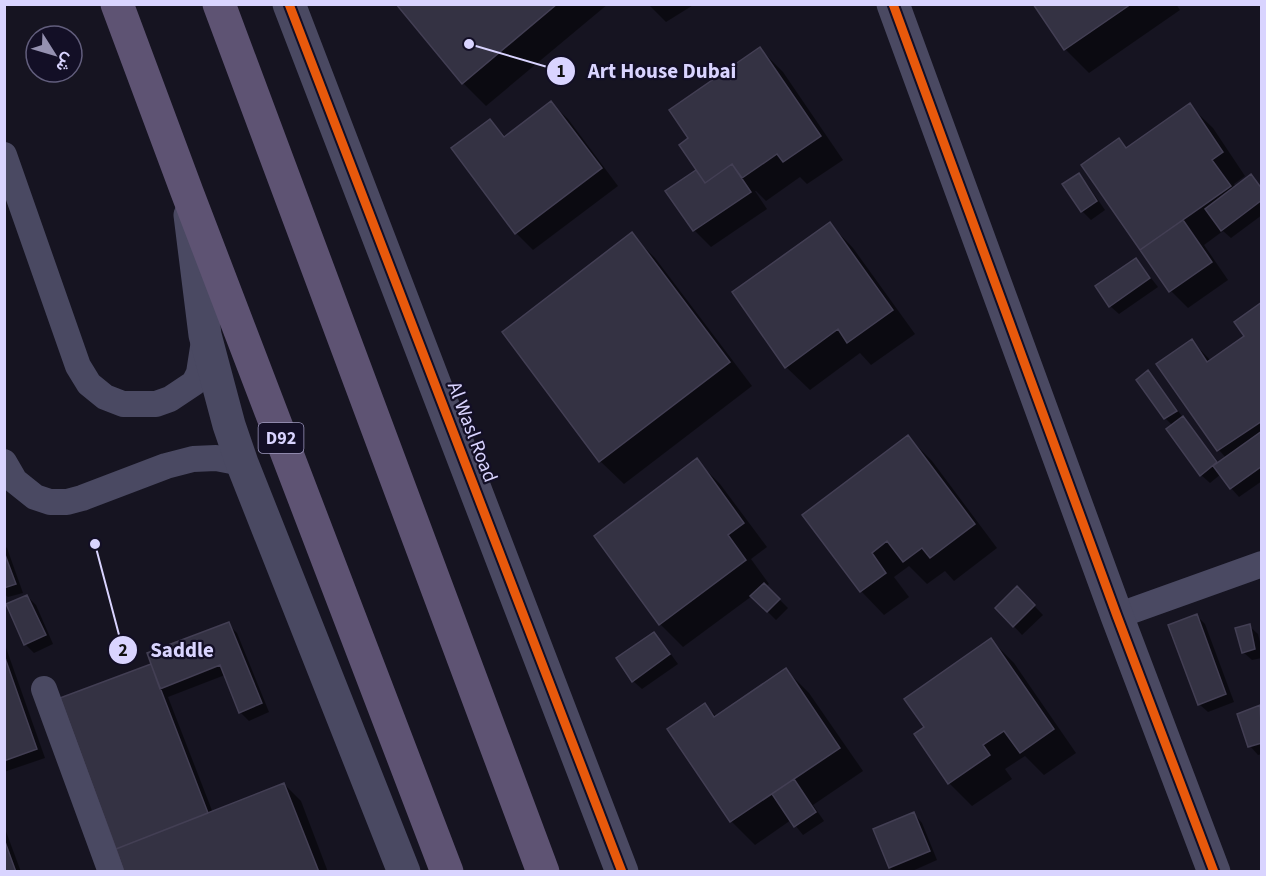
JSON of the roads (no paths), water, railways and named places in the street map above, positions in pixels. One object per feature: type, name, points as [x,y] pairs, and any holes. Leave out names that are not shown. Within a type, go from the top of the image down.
[{"type":"main road","name":"D92","points":[[117,4],[447,872]]},
{"type":"main road","points":[[219,4],[543,872]]},
{"type":"street","name":"Al Wasl Road","points":[[289,4],[622,872]]},
{"type":"street","points":[[893,4],[1117,616],[1214,872]]},
{"type":"street","points":[[187,192],[204,335],[229,425],[404,872]]},
{"type":"lane","points":[[4,155],[78,366],[89,384],[105,397],[123,404],[156,404],[170,399],[194,383],[199,373],[204,335]]},
{"type":"lane","points":[[4,462],[15,482],[35,497],[50,502],[67,502],[81,498],[166,466],[194,459],[216,458],[242,463]]},
{"type":"lane","points":[[1117,616],[1262,564]]},
{"type":"lane","points":[[44,689],[111,872]]},
{"type":"place","name":"Art House Dubai","points":[[469,44]]},
{"type":"place","name":"Saddle","points":[[95,544]]}]
